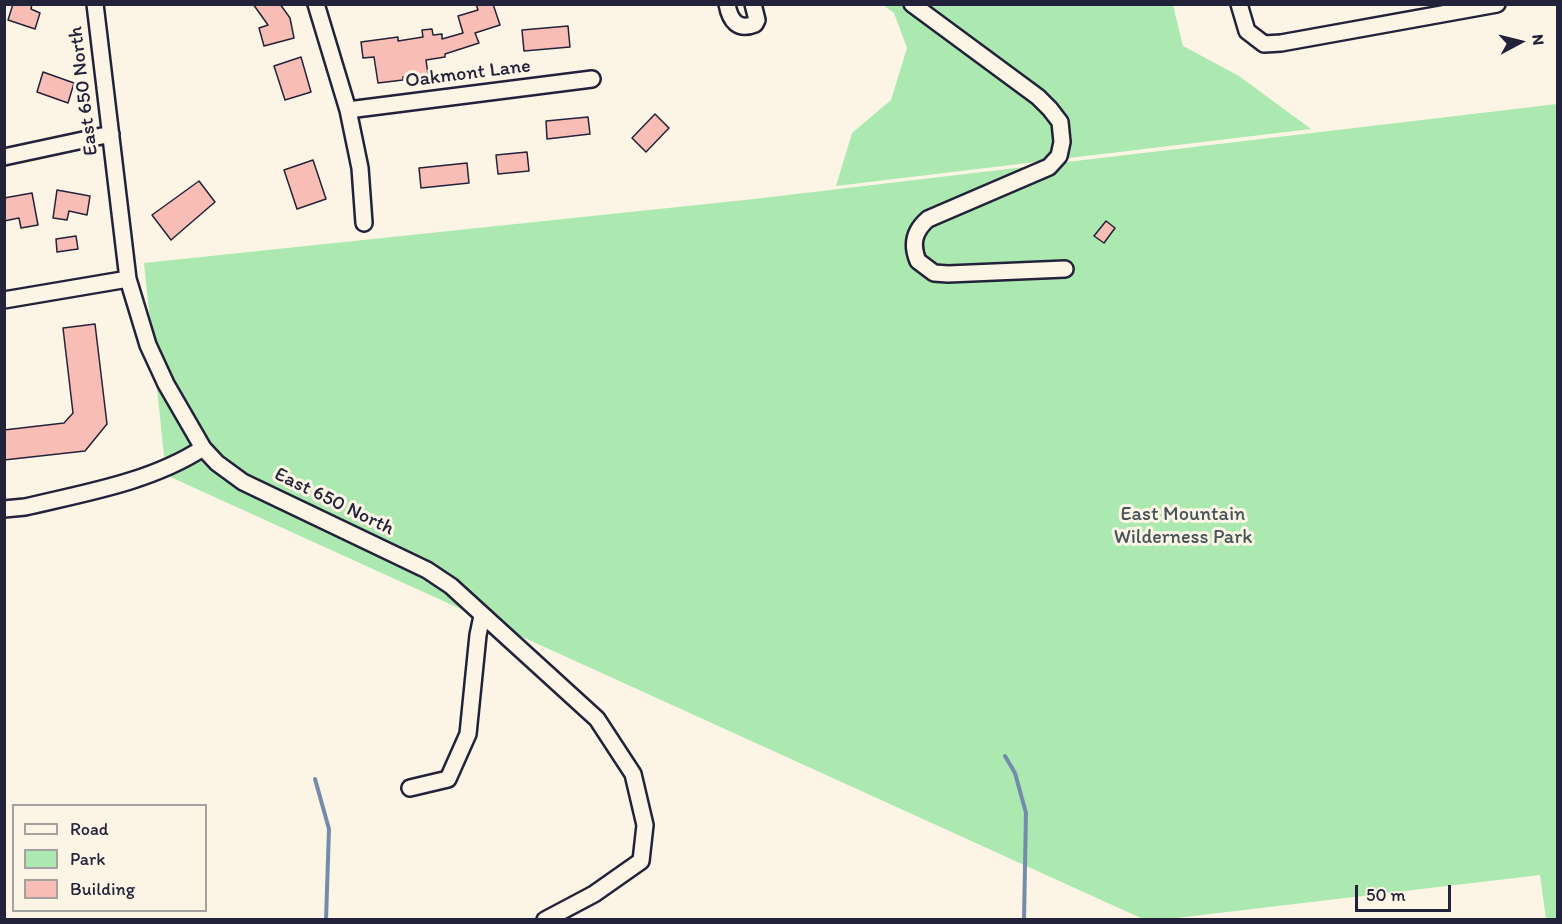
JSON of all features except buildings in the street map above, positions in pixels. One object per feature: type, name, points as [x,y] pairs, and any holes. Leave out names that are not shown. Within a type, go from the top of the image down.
[{"type":"street","name":"East 650 North","points":[[95,4],[128,279],[148,345],[166,384],[203,448],[217,463],[243,482],[434,574],[451,586],[597,719],[633,774],[645,825],[641,861],[594,894],[545,920]]},
{"type":"street","points":[[316,4],[348,110],[360,168],[364,222]]},
{"type":"street","points":[[727,4],[732,20],[737,26],[742,27],[755,24],[757,20],[753,4]]},
{"type":"street","points":[[912,4],[1038,97],[1060,122],[1062,134],[1059,156],[1049,167],[928,219],[920,226],[915,234],[914,244],[918,261],[934,273],[948,274],[1065,269]]},
{"type":"street","points":[[1239,4],[1247,31],[1264,44],[1281,43],[1412,12],[1497,4]]},
{"type":"street","name":"Oakmont Lane","points":[[348,110],[592,79]]},
{"type":"street","points":[[4,157],[111,134]]},
{"type":"street","points":[[4,300],[128,279]]},
{"type":"street","points":[[4,509],[25,507],[144,475],[181,462],[203,448]]},
{"type":"street","points":[[410,788],[448,779],[468,734],[482,616]]},
{"type":"green space","points":[[883,5],[1173,5],[1183,46],[1239,76],[1311,129],[836,186],[852,133],[891,100],[907,48],[894,13]]},
{"type":"green space","name":"East Mountain Wilderness Park","points":[[1557,104],[1557,919],[1546,919],[1540,875],[1168,919],[1143,919],[166,475],[144,263],[754,199]]},
{"type":"waterway","points":[[1005,756],[1015,773],[1026,813],[1024,920]]},
{"type":"waterway","points":[[315,779],[329,829],[326,920]]}]
